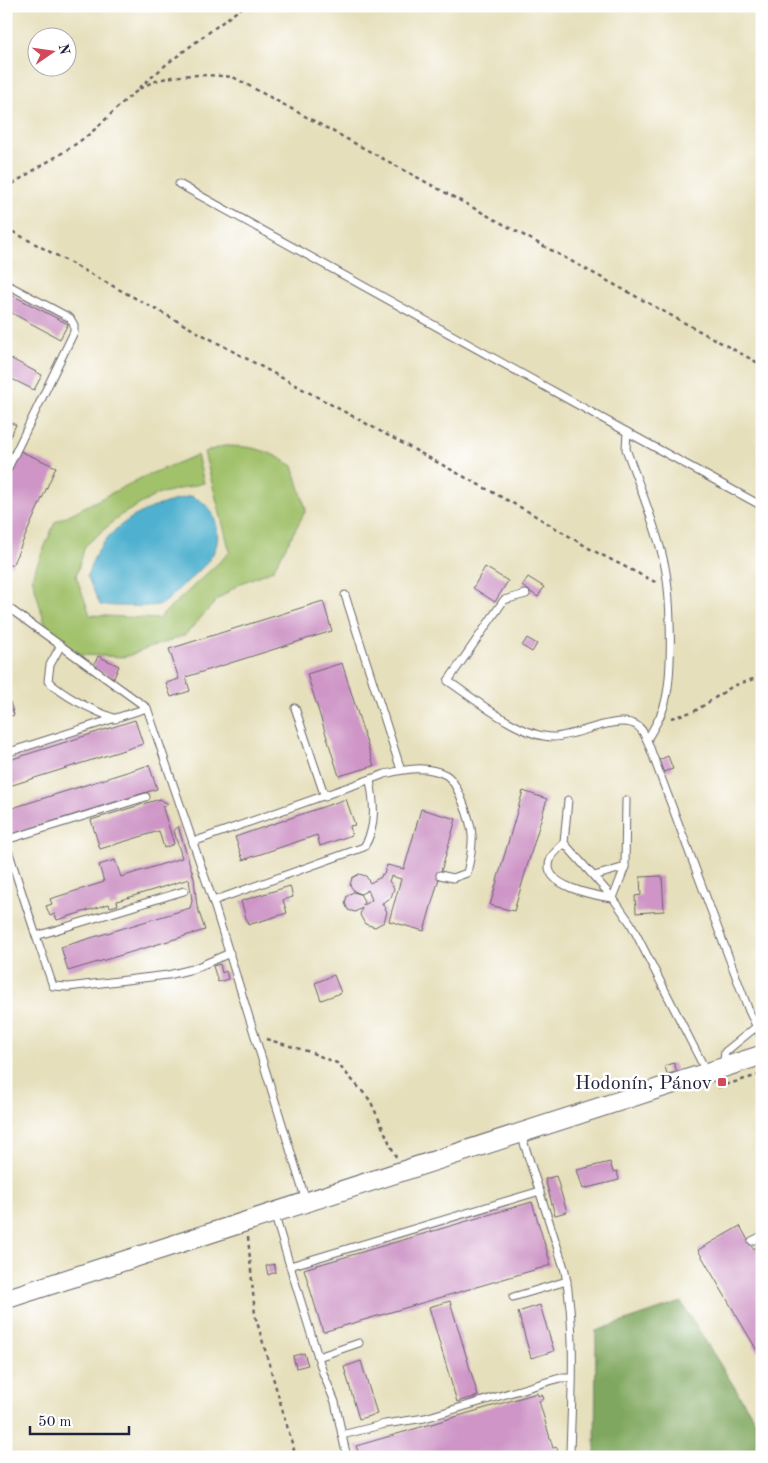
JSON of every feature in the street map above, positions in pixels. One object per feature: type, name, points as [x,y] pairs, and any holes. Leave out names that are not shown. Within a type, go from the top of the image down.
[{"type":"main road","points":[[6,1299],[762,1055]]},
{"type":"lane","points":[[179,184],[762,506]]},
{"type":"lane","points":[[6,284],[70,318],[74,325],[74,332],[6,472]]},
{"type":"lane","points":[[627,432],[626,449],[663,557],[668,588],[669,671],[664,706],[648,740]]},
{"type":"lane","points":[[526,594],[504,600],[448,681],[518,726],[542,736],[561,737],[627,722],[641,729],[648,740],[756,1027],[762,1038]]},
{"type":"lane","points":[[345,595],[401,770]]},
{"type":"lane","points":[[6,606],[147,708],[213,901],[307,1202]]},
{"type":"lane","points":[[60,646],[50,665],[48,681],[58,690],[101,714],[116,719]]},
{"type":"lane","points":[[6,753],[147,708]]},
{"type":"lane","points":[[295,708],[325,797]]},
{"type":"lane","points":[[193,842],[370,780],[401,770],[416,768],[446,775],[455,784],[472,832],[472,854],[467,873],[453,878],[440,875]]},
{"type":"lane","points":[[213,901],[364,847],[371,837],[374,804],[370,780]]},
{"type":"lane","points":[[6,840],[146,796]]},
{"type":"lane","points":[[568,800],[564,844],[551,858],[550,866],[554,878],[566,886],[590,895],[613,898]]},
{"type":"lane","points":[[613,898],[625,867],[626,800]]},
{"type":"lane","points":[[6,844],[53,986],[68,987],[168,975],[193,969],[230,954]]},
{"type":"lane","points":[[564,844],[613,898],[631,924],[715,1071]]},
{"type":"lane","points":[[594,876],[625,867]]},
{"type":"lane","points":[[36,936],[184,891]]},
{"type":"lane","points":[[715,1071],[725,1052],[756,1027]]},
{"type":"lane","points":[[521,1134],[567,1281],[571,1314],[572,1378],[570,1452],[567,1457]]},
{"type":"lane","points":[[290,1266],[540,1191]]},
{"type":"lane","points":[[274,1212],[318,1357],[334,1402],[347,1457]]},
{"type":"lane","points":[[752,1241],[762,1236]]},
{"type":"lane","points":[[512,1297],[567,1281]]},
{"type":"lane","points":[[318,1357],[359,1343]]},
{"type":"lane","points":[[342,1435],[385,1424],[426,1418],[560,1378],[572,1378]]},
{"type":"path","points":[[6,189],[81,141],[168,64],[244,6]]},
{"type":"path","points":[[138,89],[158,81],[176,78],[203,76],[233,77],[762,365]]},
{"type":"path","points":[[6,228],[529,512],[592,550],[668,588]]},
{"type":"path","points":[[657,721],[695,711],[733,686],[762,676]]},
{"type":"path","points":[[255,1038],[278,1041],[337,1063],[370,1100],[402,1172]]},
{"type":"path","points":[[755,1076],[762,1074]]},
{"type":"path","points":[[247,1221],[254,1315],[296,1457]]},
{"type":"green space","points":[[224,446],[260,450],[276,456],[293,466],[306,510],[273,570],[239,584],[217,600],[185,635],[125,657],[80,655],[46,628],[32,577],[55,522],[145,476],[197,455],[204,483],[158,494],[121,515],[85,546],[76,576],[90,615],[158,619],[230,552],[204,452]]},
{"type":"green space","points":[[681,1302],[762,1431],[762,1457],[595,1457],[596,1331]]},
{"type":"water","points":[[191,496],[207,506],[216,523],[217,543],[210,559],[162,604],[141,606],[100,605],[87,576],[94,558],[103,543],[114,531],[141,513],[156,506]]},
{"type":"building","points":[[6,292],[68,324],[60,339],[6,310]]},
{"type":"building","points":[[6,356],[42,375],[34,390],[6,376]]},
{"type":"building","points":[[6,420],[16,425],[8,441],[6,440]]},
{"type":"building","points":[[20,451],[56,467],[12,566],[6,563],[6,481]]},
{"type":"building","points":[[485,567],[508,581],[495,602],[473,588]]},
{"type":"building","points":[[528,577],[544,587],[538,597],[522,586]]},
{"type":"building","points":[[323,601],[332,631],[186,677],[190,691],[171,697],[166,683],[179,679],[169,649]]},
{"type":"building","points":[[527,638],[537,644],[532,652],[522,646]]},
{"type":"building","points":[[98,656],[119,666],[114,678],[93,668]]},
{"type":"building","points":[[342,663],[374,766],[339,776],[307,674]]},
{"type":"building","points":[[10,702],[14,715],[6,718],[6,703]]},
{"type":"building","points":[[135,720],[143,744],[6,787],[6,761]]},
{"type":"building","points":[[668,756],[673,769],[663,772],[659,760]]},
{"type":"building","points":[[149,765],[157,789],[12,834],[6,810]]},
{"type":"building","points":[[523,791],[547,799],[514,911],[490,905]]},
{"type":"building","points":[[160,799],[168,804],[165,807],[162,805],[174,844],[164,848],[159,831],[100,849],[91,820]]},
{"type":"building","points":[[346,799],[355,825],[350,826],[352,835],[320,846],[317,835],[243,860],[235,837]]},
{"type":"building","points":[[421,809],[456,819],[424,931],[389,921],[401,879],[391,876],[389,881],[394,888],[391,898],[382,903],[387,912],[384,922],[375,927],[365,924],[360,915],[362,908],[355,912],[348,910],[345,903],[347,896],[353,892],[360,894],[364,901],[363,905],[372,900],[368,890],[361,894],[354,891],[350,885],[352,878],[359,874],[366,876],[370,883],[384,874],[387,865],[404,869]]},
{"type":"building","points":[[178,826],[194,878],[197,906],[205,930],[68,971],[61,947],[190,908],[192,901],[189,879],[117,901],[118,905],[110,907],[109,904],[57,920],[55,914],[50,916],[46,906],[52,904],[50,899],[104,882],[99,865],[115,860],[121,877],[182,858],[174,831]]},
{"type":"building","points":[[662,876],[664,911],[636,913],[635,896],[641,895],[640,877]]},
{"type":"building","points":[[290,886],[293,897],[283,900],[287,913],[248,925],[241,901]]},
{"type":"building","points":[[220,964],[222,973],[226,971],[228,979],[218,982],[213,966]]},
{"type":"building","points":[[334,975],[341,993],[321,1000],[315,983]]},
{"type":"building","points":[[674,1063],[677,1072],[667,1074],[665,1066]]},
{"type":"building","points":[[610,1162],[613,1172],[617,1171],[619,1180],[583,1189],[577,1170]]},
{"type":"building","points":[[556,1176],[567,1212],[555,1215],[545,1179]]},
{"type":"building","points":[[532,1202],[551,1265],[323,1332],[304,1269]]},
{"type":"building","points":[[740,1226],[753,1249],[762,1244],[762,1359],[698,1250]]},
{"type":"building","points":[[274,1264],[276,1272],[268,1275],[266,1266]]},
{"type":"building","points":[[450,1301],[478,1396],[457,1402],[429,1307]]},
{"type":"building","points":[[540,1305],[554,1351],[531,1358],[518,1312]]},
{"type":"building","points":[[304,1353],[308,1365],[296,1368],[293,1356]]},
{"type":"building","points":[[361,1361],[377,1414],[359,1419],[344,1367]]},
{"type":"building","points":[[537,1393],[538,1396],[542,1394],[544,1399],[539,1401],[553,1448],[557,1447],[558,1453],[554,1454],[555,1456],[360,1457],[356,1446]]},
{"type":"place","name":"Hodonín, Pánov","points":[[722,1082]]}]
